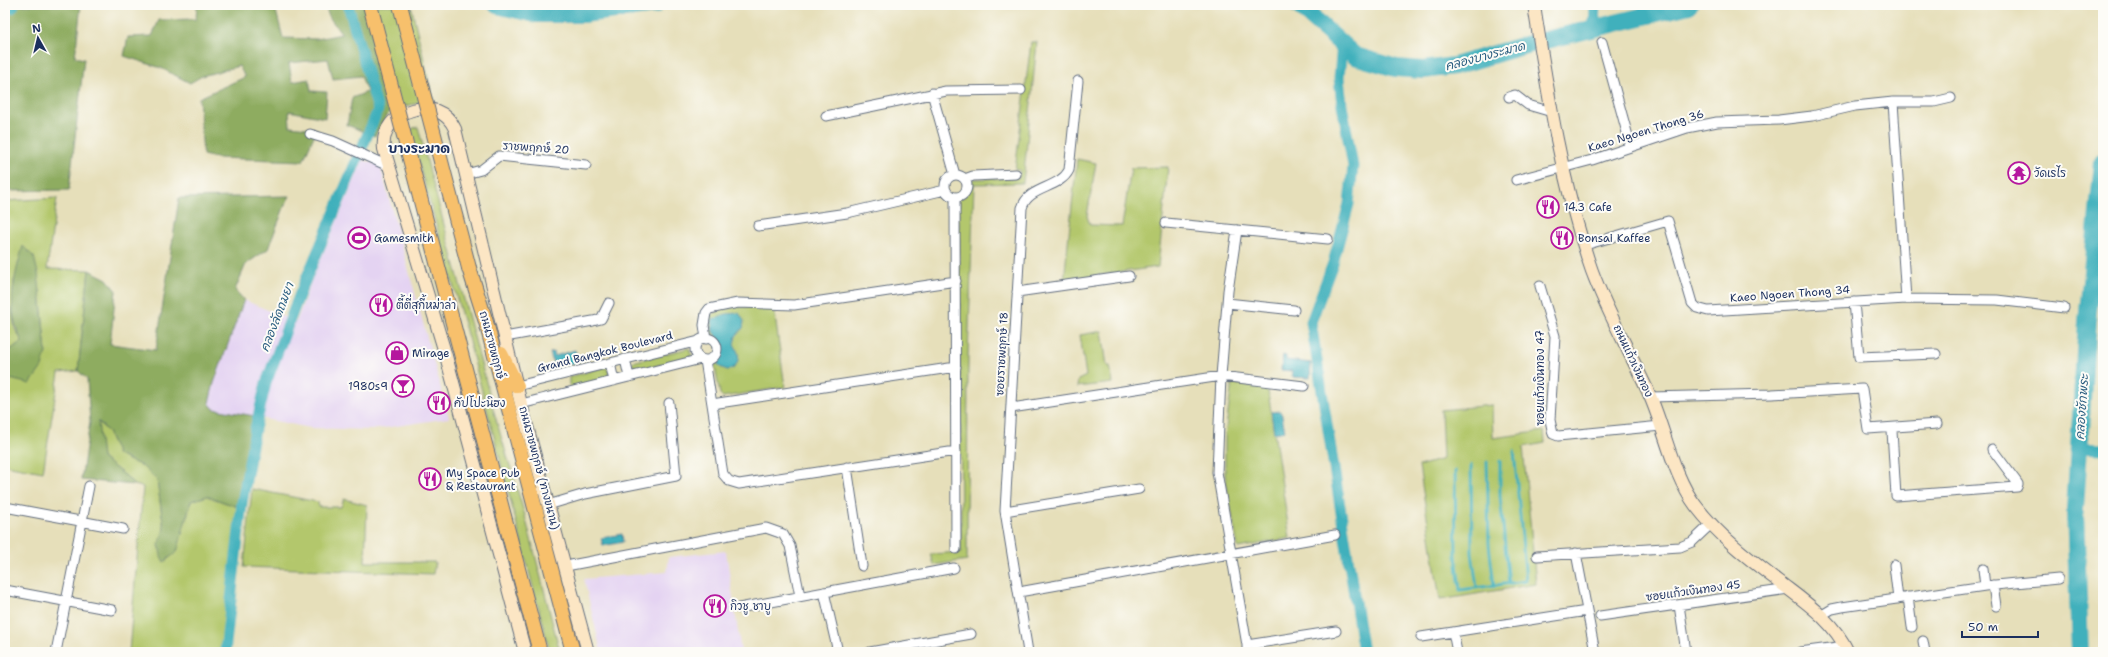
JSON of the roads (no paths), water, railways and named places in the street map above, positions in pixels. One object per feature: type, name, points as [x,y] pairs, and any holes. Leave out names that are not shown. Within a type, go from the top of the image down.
[{"type":"main road","points":[[370,5],[540,652]]},
{"type":"main road","name":"ถนนราชพฤกษ์","points":[[400,5],[469,268],[486,322],[573,652]]},
{"type":"main road","name":"ถนนแก้วเงินทอง","points":[[1534,5],[1562,168],[1592,270],[1607,308],[1650,397],[1683,483],[1695,504],[1711,524],[1752,561],[1822,614],[1846,649]]},
{"type":"main road","points":[[466,174],[451,121],[446,115],[428,108],[414,109],[392,120],[388,126],[383,141],[388,166],[428,293],[525,652]]},
{"type":"main road","name":"ถนนราชพฤกษ์ (ทางขนาน)","points":[[466,174],[521,404],[588,652]]},
{"type":"main road","points":[[486,322],[517,386]]},
{"type":"main road","points":[[486,446],[484,465],[530,652]]},
{"type":"street","points":[[1602,42],[1631,147]]},
{"type":"street","name":"ซอยราชพฤกษ์ 18","points":[[1028,652],[1005,511],[1006,464],[1024,202],[1031,195],[1067,175],[1069,170],[1078,81]]},
{"type":"street","points":[[826,116],[932,93],[948,91],[1021,90]]},
{"type":"street","points":[[932,93],[955,175]]},
{"type":"street","points":[[1509,96],[1515,95],[1528,105],[1552,112]]},
{"type":"street","name":"Kaeo Ngoen Thong 36","points":[[1516,180],[1562,168],[1687,128],[1717,122],[1779,120],[1812,116],[1855,106],[1893,102],[1934,102],[1951,98]]},
{"type":"street","points":[[1893,102],[1906,299]]},
{"type":"street","points":[[310,134],[388,166]]},
{"type":"street","name":"ราชพฤกษ์ 20","points":[[466,174],[481,170],[499,156],[586,165]]},
{"type":"street","points":[[965,179],[973,176],[1016,174]]},
{"type":"street","points":[[955,175],[965,179],[967,184],[966,191],[961,196],[950,196],[945,190],[947,179],[955,175]]},
{"type":"street","points":[[758,226],[847,213],[945,190]]},
{"type":"street","points":[[955,197],[956,549]]},
{"type":"street","name":"Kaeo Ngoen Thong 34","points":[[1585,245],[1668,221],[1689,297],[1697,308],[1708,311],[1906,299],[1997,300],[2064,308]]},
{"type":"street","points":[[1166,223],[1328,239]]},
{"type":"street","points":[[1237,230],[1227,303],[1221,376],[1217,472],[1247,648],[1336,631]]},
{"type":"street","points":[[1017,292],[1129,276]]},
{"type":"street","points":[[956,281],[794,306],[741,303],[714,308],[706,313],[703,340],[696,350],[703,360],[712,404],[723,474],[729,481],[739,484],[956,451]]},
{"type":"street","name":"ซอยแก้วเงินทอง 47","points":[[1540,286],[1554,336],[1550,420],[1553,434],[1558,436],[1661,426]]},
{"type":"street","points":[[1854,302],[1859,357],[1936,354]]},
{"type":"street","points":[[505,337],[601,319],[609,303]]},
{"type":"street","points":[[1227,303],[1294,310]]},
{"type":"street","points":[[521,404],[629,377],[712,359],[717,350],[713,340],[703,340]]},
{"type":"street","name":"Grand Bangkok Boulevard","points":[[517,386],[703,340]]},
{"type":"street","points":[[625,359],[629,377]]},
{"type":"street","points":[[610,363],[614,381]]},
{"type":"street","points":[[712,404],[956,367]]},
{"type":"street","points":[[1011,408],[1221,376],[1304,386]]},
{"type":"street","points":[[1650,397],[1772,394],[1862,389],[1868,428],[1890,428],[1937,424]]},
{"type":"street","points":[[548,505],[585,494],[676,476],[669,403]]},
{"type":"street","points":[[1890,428],[1892,431],[1896,496],[2016,487],[2018,484],[1992,449]]},
{"type":"street","points":[[847,467],[862,566]]},
{"type":"street","points":[[56,652],[89,486]]},
{"type":"street","points":[[1005,511],[1139,489]]},
{"type":"street","points":[[5,507],[82,520],[123,529]]},
{"type":"street","points":[[1537,556],[1680,547],[1692,542],[1711,524]]},
{"type":"street","points":[[566,566],[766,528],[782,534],[790,546],[800,596]]},
{"type":"street","points":[[1019,592],[1231,555],[1335,535]]},
{"type":"street","points":[[1576,553],[1595,652]]},
{"type":"street","points":[[1894,565],[1898,599]]},
{"type":"street","points":[[739,608],[954,568]]},
{"type":"street","points":[[1983,569],[1996,606]]},
{"type":"street","points":[[1822,614],[1832,609],[1842,607],[1908,597],[1989,586],[2058,579]]},
{"type":"street","name":"ซอยแก้วเงินทอง 45","points":[[1600,616],[1789,589]]},
{"type":"street","points":[[5,590],[112,610]]},
{"type":"street","points":[[824,592],[838,652]]},
{"type":"street","points":[[1908,597],[1912,627]]},
{"type":"street","points":[[1679,605],[1686,652]]},
{"type":"street","points":[[1421,637],[1587,611]]},
{"type":"street","points":[[1453,632],[1457,652]]},
{"type":"street","points":[[870,652],[971,634]]},
{"type":"street","points":[[1923,641],[1925,652]]},
{"type":"street","points":[[1800,652],[1846,649]]},
{"type":"water","points":[[739,313],[744,321],[743,328],[736,336],[734,344],[738,354],[738,360],[734,368],[727,370],[720,367],[717,362],[722,350],[720,340],[713,332],[712,320],[726,314]]},
{"type":"water","points":[[575,350],[579,362],[555,369],[550,353],[554,352],[555,356]]},
{"type":"water","points":[[1283,355],[1286,356],[1286,360],[1311,363],[1310,378],[1292,377],[1292,371],[1281,370]]},
{"type":"water","points":[[1281,411],[1285,431],[1274,433],[1271,412]]},
{"type":"water","points":[[622,534],[623,542],[603,546],[601,538]]},
{"type":"waterway","name":"คลองบางระมาด","points":[[5,6],[10,5]]},
{"type":"waterway","name":"คลองลัดถมยา","points":[[225,652],[242,503],[255,429],[266,383],[300,293],[378,110],[348,5]]},
{"type":"waterway","name":"คลองบางระมาด","points":[[497,5],[536,14],[583,14],[655,5]]},
{"type":"waterway","name":"คลองบางระมาด","points":[[1298,5],[1355,56],[1396,68],[1423,70],[1454,66],[1522,46],[1689,5]]},
{"type":"waterway","points":[[1594,29],[1595,5]]},
{"type":"waterway","points":[[1342,44],[1339,78],[1342,105],[1353,166],[1349,204],[1333,263],[1311,322],[1363,652]]},
{"type":"waterway","name":"คลองชักพระ","points":[[2080,652],[2075,509],[2087,322],[2103,162]]},
{"type":"waterway","points":[[2095,246],[2103,246]]},
{"type":"waterway","points":[[2079,448],[2103,449]]},
{"type":"waterway","points":[[1455,471],[1456,556],[1460,590],[1526,581],[1514,451]]},
{"type":"waterway","points":[[1500,461],[1500,496],[1509,584]]},
{"type":"waterway","points":[[1487,462],[1489,544],[1494,586]]},
{"type":"waterway","points":[[1471,465],[1472,553],[1477,588]]},
{"type":"place","name":"วัดเรไร","points":[[2019,173]]},
{"type":"place","name":"14.3 Cafe","points":[[1548,207]]},
{"type":"place","name":"Gamesmith","points":[[359,238]]},
{"type":"place","name":"Bonsai Kaffee","points":[[1562,238]]},
{"type":"place","name":"ตี้ตี่สุกี้หม่าล่า","points":[[381,305]]},
{"type":"place","name":"Mirage","points":[[397,353]]},
{"type":"place","name":"1980s9","points":[[403,386]]},
{"type":"place","name":"คัปโปะนิฮง","points":[[439,403]]},
{"type":"place","name":"My Space Pub & Restaurant","points":[[430,479]]},
{"type":"place","name":"กิวชู ชาบู","points":[[715,606]]},
{"type":"district","name":"บางระมาด","points":[[419,148]]}]
